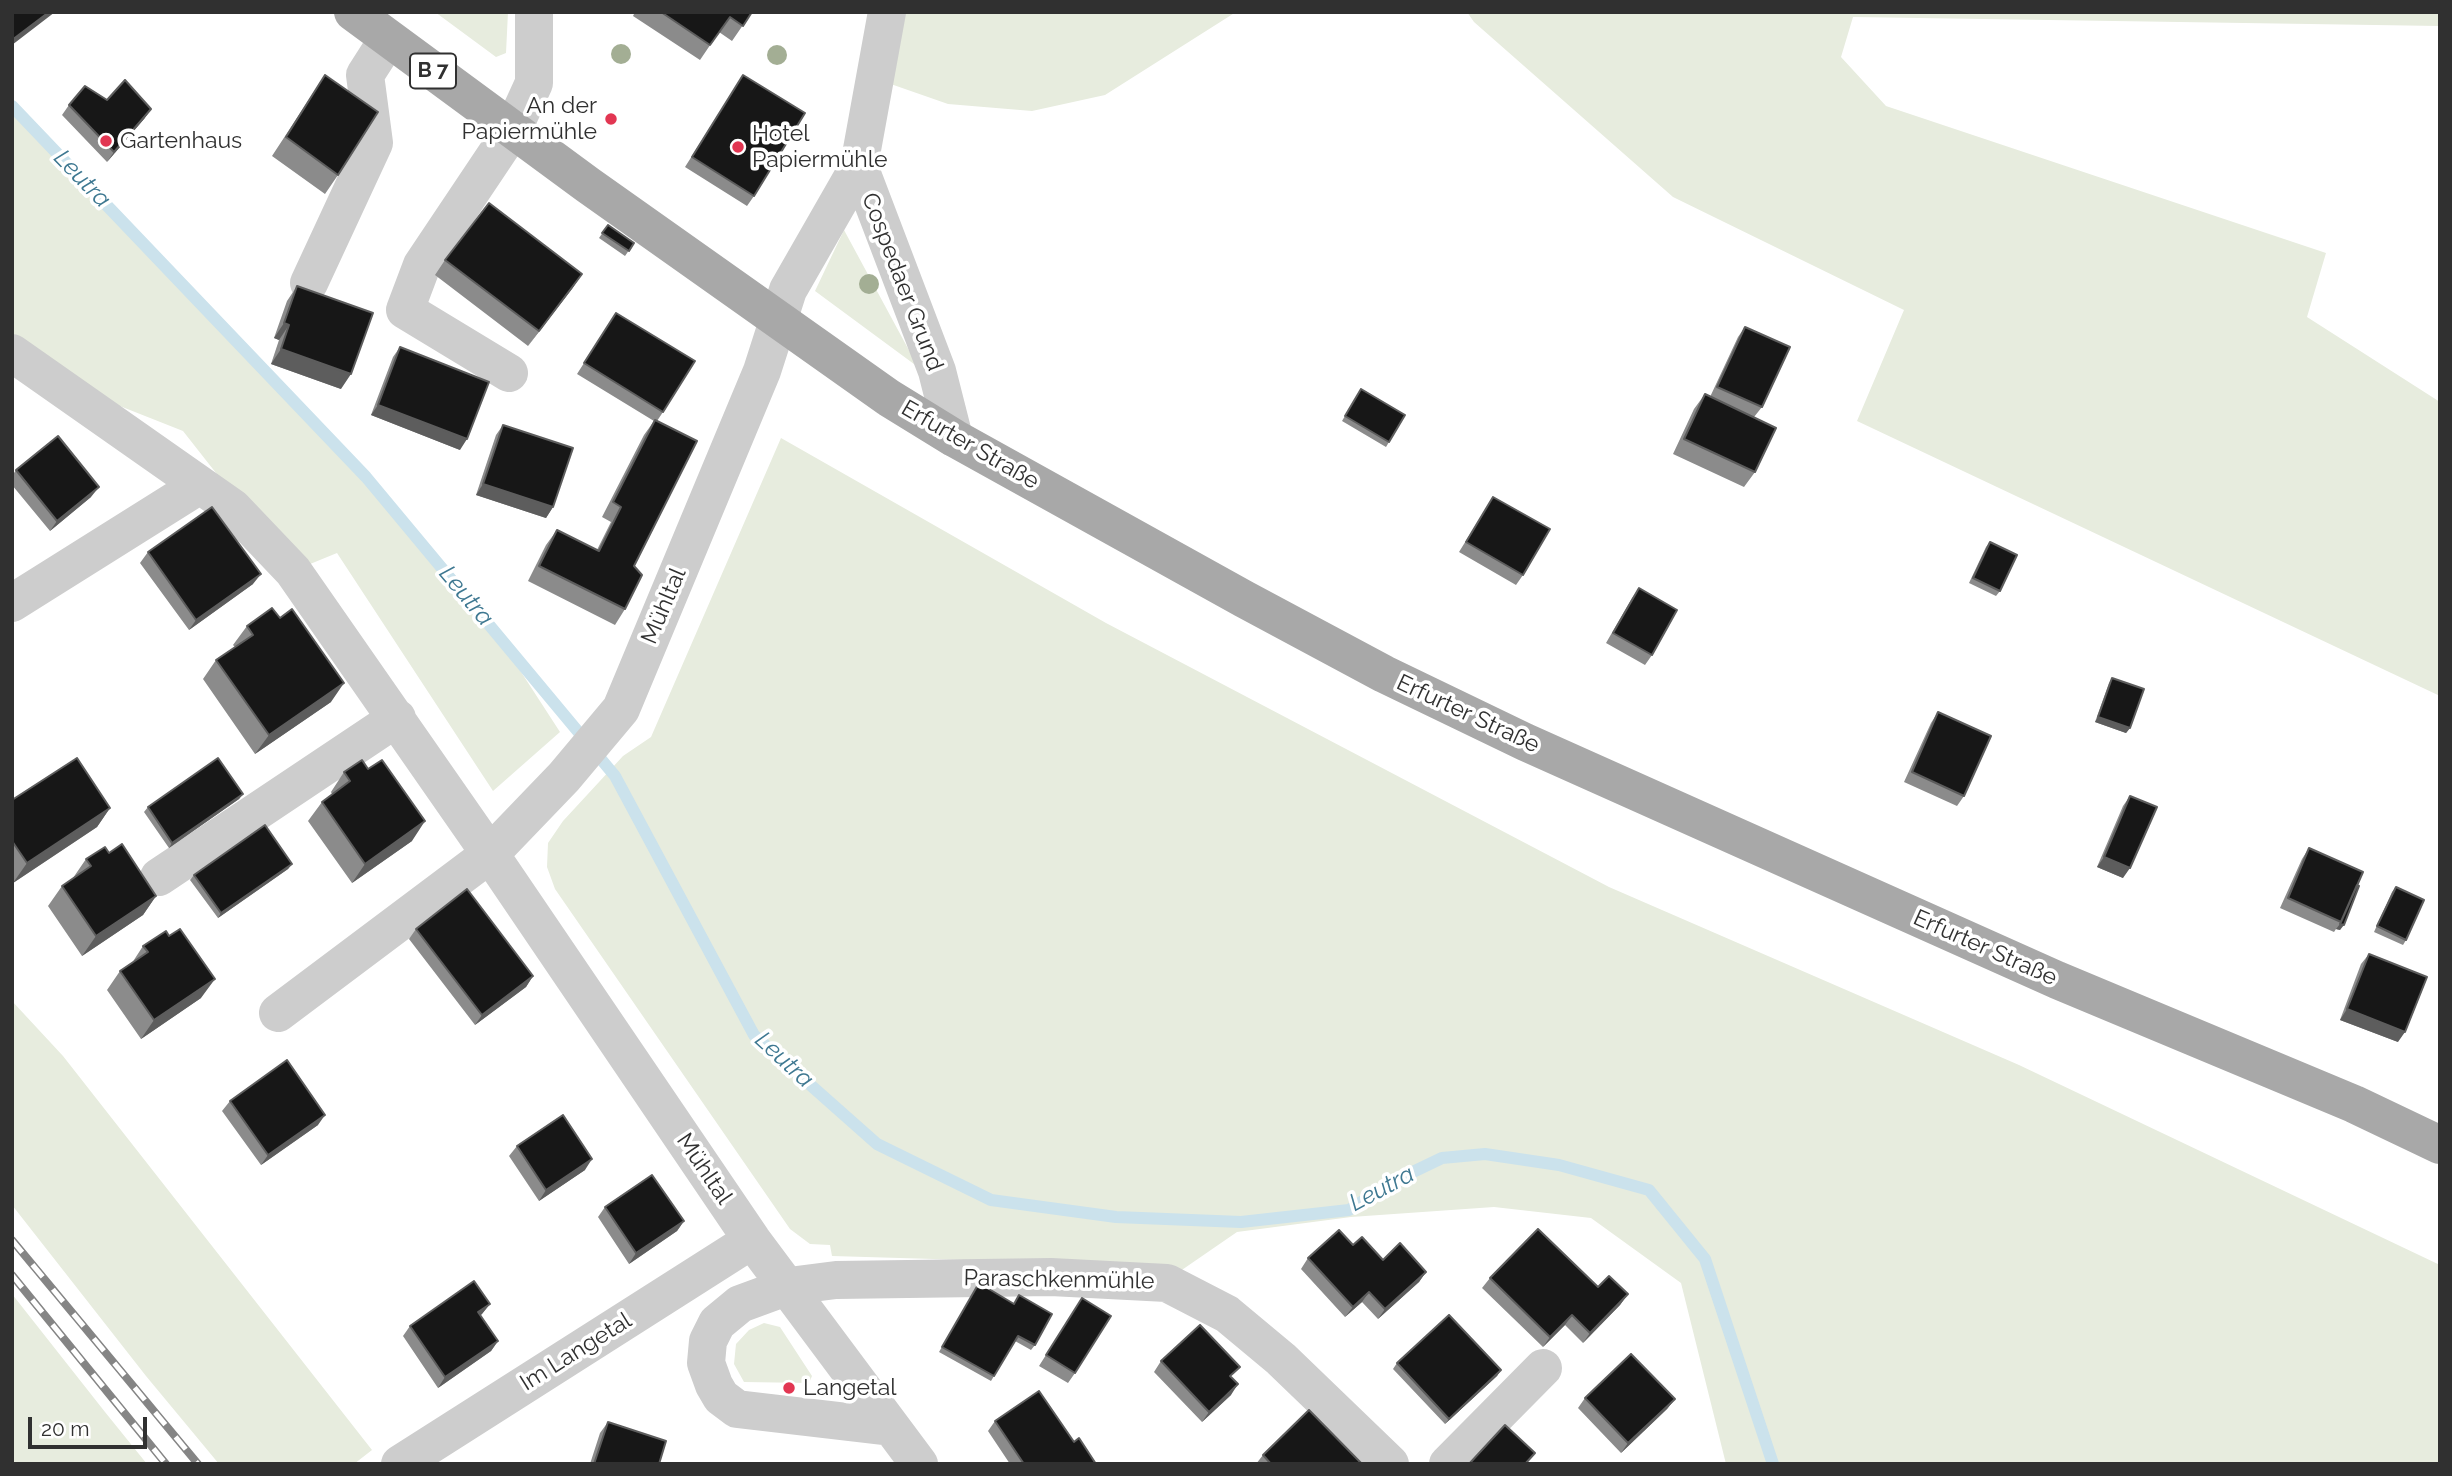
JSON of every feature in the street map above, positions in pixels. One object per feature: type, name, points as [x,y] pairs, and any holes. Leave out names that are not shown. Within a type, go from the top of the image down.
[{"type":"main road","name":"B 7","points":[[353,12],[513,129]]},
{"type":"main road","name":"Erfurter Straße","points":[[513,129],[889,398],[954,438],[1384,674],[1525,742],[2057,980],[2354,1104],[2440,1145]]},
{"type":"street","points":[[509,373],[405,310],[422,265],[513,129],[534,83],[534,12]]},
{"type":"street","name":"Cospedaer Grund","points":[[778,321],[788,290],[859,166],[887,12]]},
{"type":"street","points":[[309,283],[374,143],[365,75],[388,38]]},
{"type":"street","name":"Cospedaer Grund","points":[[859,166],[937,371],[954,438]]},
{"type":"street","name":"Mühltal","points":[[278,1013],[491,854],[564,777],[621,709],[762,371],[778,321]]},
{"type":"street","name":"Mühltal","points":[[12,353],[233,508],[293,571],[491,854],[752,1240],[789,1286],[919,1464]]},
{"type":"street","points":[[12,603],[201,485]]},
{"type":"street","points":[[159,877],[397,718]]},
{"type":"street","name":"Im Langetal","points":[[400,1464],[752,1240]]},
{"type":"street","name":"Paraschkenmühle","points":[[891,1427],[737,1409],[721,1397],[706,1363],[708,1341],[717,1323],[740,1304],[789,1286],[836,1280],[1051,1278],[1167,1283],[1227,1314],[1281,1359],[1390,1464]]},
{"type":"street","points":[[1448,1464],[1544,1368]]},
{"type":"shaded area","points":[[435,12],[508,12],[506,53],[496,57]]},
{"type":"shaded area","points":[[891,12],[1236,12],[1105,95],[1032,111],[948,104],[885,82]]},
{"type":"shaded area","points":[[1467,12],[2440,12],[2440,26],[1853,17],[1841,57],[1886,106],[2326,253],[2307,317],[2440,402],[2440,696],[1857,421],[1904,310],[1673,197],[1474,22]]},
{"type":"shaded area","points":[[12,106],[366,477],[499,638],[560,732],[493,791],[337,553],[293,571],[183,431],[49,378],[12,353]]},
{"type":"shaded area","points":[[844,230],[918,367],[815,291]]},
{"type":"shaded area","points":[[781,438],[1106,623],[1609,887],[2019,1065],[2440,1265],[2440,1464],[1726,1464],[1681,1283],[1591,1218],[1494,1207],[1351,1217],[1237,1232],[1176,1274],[1069,1263],[832,1256],[830,1245],[810,1244],[790,1229],[555,889],[547,867],[548,843],[563,821],[623,756],[651,737]]},
{"type":"shaded area","points":[[12,1001],[63,1056],[372,1450],[354,1464],[219,1464],[12,1205]]},
{"type":"shaded area","points":[[12,1294],[105,1412],[147,1464],[12,1464]]},
{"type":"shaded area","points":[[764,1323],[780,1327],[812,1376],[809,1383],[744,1382],[734,1364],[736,1344],[749,1330]]},
{"type":"building","points":[[12,12],[49,12],[12,40]]},
{"type":"building","points":[[661,12],[752,12],[743,26],[730,17],[710,45]]},
{"type":"building","points":[[325,75],[378,112],[338,175],[286,137]]},
{"type":"building","points":[[743,75],[805,113],[754,196],[692,157]]},
{"type":"building","name":"Gartenhaus","points":[[125,80],[151,109],[114,152],[69,105],[85,86],[107,100]]},
{"type":"building","points":[[489,203],[582,274],[539,331],[445,260]]},
{"type":"building","points":[[608,225],[634,243],[629,251],[602,233]]},
{"type":"building","points":[[297,286],[373,313],[351,374],[281,349],[289,325],[284,323]]},
{"type":"building","points":[[616,313],[695,361],[663,412],[584,363]]},
{"type":"building","points":[[1745,327],[1790,347],[1762,407],[1717,387]]},
{"type":"building","points":[[400,347],[489,382],[467,439],[378,405]]},
{"type":"building","points":[[1361,389],[1405,415],[1389,442],[1345,416]]},
{"type":"building","points":[[1705,394],[1776,428],[1755,472],[1684,439]]},
{"type":"building","points":[[655,420],[697,441],[634,566],[642,575],[625,609],[539,566],[557,530],[599,551],[621,507],[613,502]]},
{"type":"building","points":[[503,425],[573,448],[553,507],[483,484]]},
{"type":"building","points":[[58,436],[99,487],[57,521],[16,470]]},
{"type":"building","points":[[1493,497],[1550,529],[1523,575],[1466,542]]},
{"type":"building","points":[[212,507],[261,574],[196,620],[148,552]]},
{"type":"building","points":[[1990,542],[2017,555],[2000,591],[1973,578]]},
{"type":"building","points":[[1639,588],[1677,610],[1652,655],[1613,633]]},
{"type":"building","points":[[272,608],[280,618],[292,609],[344,683],[269,735],[216,660],[253,635],[247,626]]},
{"type":"building","points":[[2112,678],[2144,689],[2130,728],[2098,717]]},
{"type":"building","points":[[1938,712],[1991,736],[1964,796],[1912,772]]},
{"type":"building","points":[[77,758],[110,808],[27,863],[12,841],[12,800]]},
{"type":"building","points":[[218,758],[243,794],[172,843],[148,807]]},
{"type":"building","points":[[362,760],[368,769],[382,760],[425,821],[365,864],[322,802],[350,781],[344,772]]},
{"type":"building","points":[[2130,796],[2157,807],[2130,868],[2104,857]]},
{"type":"building","points":[[265,825],[292,864],[221,913],[194,875]]},
{"type":"building","points":[[122,844],[156,896],[96,936],[62,886],[91,866],[86,859],[105,847],[109,853]]},
{"type":"building","points":[[2309,848],[2363,872],[2341,922],[2288,898]]},
{"type":"building","points":[[2357,885],[2359,886],[2344,925],[2340,924]]},
{"type":"building","points":[[2396,887],[2424,900],[2406,940],[2377,926]]},
{"type":"building","points":[[467,889],[533,976],[482,1015],[416,929]]},
{"type":"building","points":[[180,929],[215,979],[154,1020],[120,971],[148,952],[143,946],[166,931],[169,936]]},
{"type":"building","points":[[2369,954],[2427,977],[2405,1032],[2347,1009]]},
{"type":"building","points":[[287,1060],[325,1115],[268,1155],[230,1101]]},
{"type":"building","points":[[563,1115],[592,1159],[546,1190],[517,1146]]},
{"type":"building","points":[[652,1175],[684,1221],[636,1253],[605,1207]]},
{"type":"building","points":[[1538,1229],[1598,1287],[1609,1276],[1628,1294],[1590,1333],[1572,1315],[1550,1337],[1490,1278]]},
{"type":"building","points":[[1339,1230],[1353,1245],[1362,1237],[1383,1260],[1400,1243],[1426,1272],[1385,1309],[1369,1292],[1353,1307],[1308,1258]]},
{"type":"building","points":[[474,1281],[490,1304],[478,1312],[498,1341],[445,1377],[410,1326]]},
{"type":"building","points":[[979,1283],[1014,1304],[1019,1295],[1052,1314],[1035,1345],[1018,1336],[994,1376],[942,1347]]},
{"type":"building","points":[[1082,1298],[1111,1316],[1075,1373],[1046,1355]]},
{"type":"building","points":[[1449,1315],[1501,1370],[1449,1419],[1397,1363]]},
{"type":"building","points":[[1200,1325],[1240,1367],[1230,1376],[1238,1384],[1209,1412],[1161,1361]]},
{"type":"building","points":[[1631,1354],[1675,1399],[1628,1443],[1585,1398]]},
{"type":"building","points":[[1039,1391],[1074,1442],[1079,1438],[1096,1464],[1024,1464],[995,1421]]},
{"type":"building","points":[[1309,1410],[1362,1464],[1271,1464],[1263,1455]]},
{"type":"building","points":[[608,1422],[666,1441],[659,1464],[594,1464]]},
{"type":"building","points":[[1505,1425],[1535,1453],[1525,1464],[1469,1464]]},
{"type":"waterway","name":"Leutra","points":[[12,106],[366,477],[615,776],[754,1035],[877,1144],[991,1200],[1116,1217],[1241,1222],[1349,1210],[1392,1182],[1442,1158],[1485,1154],[1559,1165],[1649,1190],[1705,1259],[1773,1464]]},
{"type":"railway","points":[[12,1240],[198,1464]]},
{"type":"railway","points":[[12,1275],[166,1464]]},
{"type":"place","name":"An der Papiermühle","points":[[611,119]]},
{"type":"place","name":"Gartenhaus","points":[[106,141]]},
{"type":"place","name":"Hotel Papiermühle","points":[[738,147]]},
{"type":"place","name":"Langetal","points":[[789,1388]]}]
